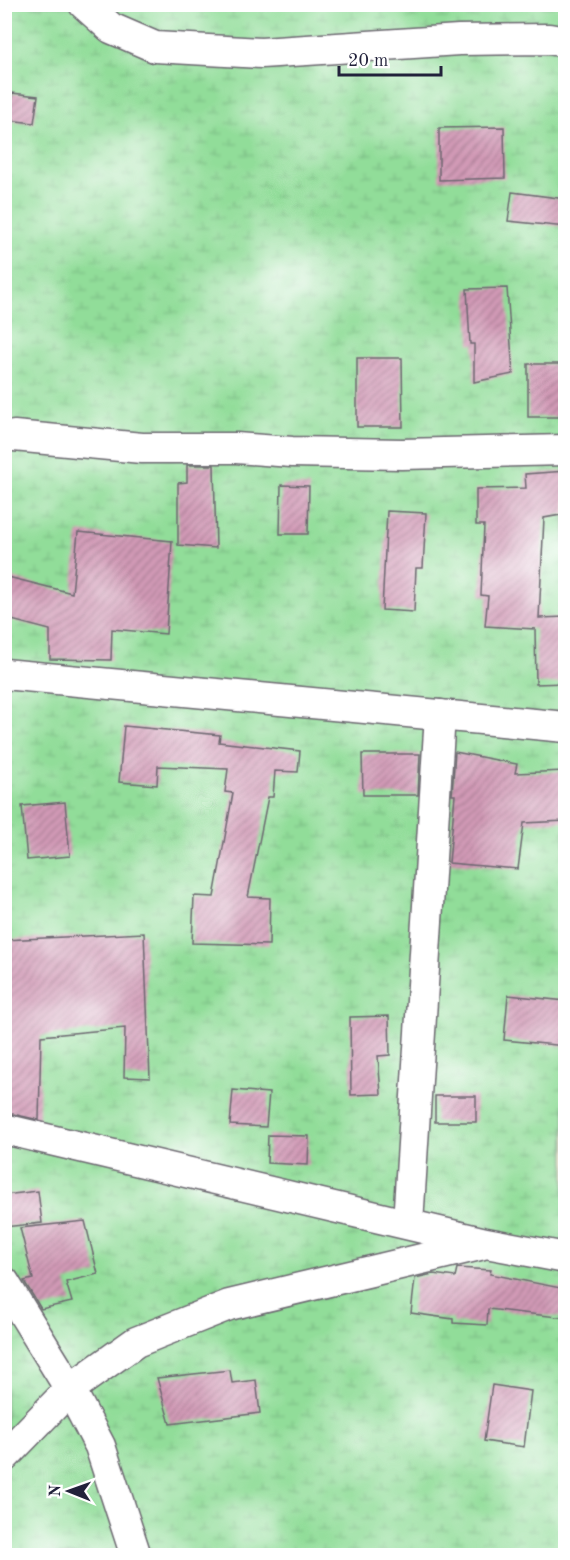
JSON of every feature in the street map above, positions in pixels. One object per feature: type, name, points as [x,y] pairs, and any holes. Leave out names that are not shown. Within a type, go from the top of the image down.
[{"type":"street","points":[[84,4],[111,28],[155,48],[261,53],[459,40],[549,39],[566,42]]},
{"type":"street","points":[[14,436],[142,448],[236,448],[303,453],[402,454],[566,450]]},
{"type":"street","points":[[4,674],[566,727]]},
{"type":"street","points":[[408,1223],[440,715]]},
{"type":"street","points":[[4,1129],[486,1243],[566,1258]]},
{"type":"street","points":[[4,1457],[70,1389],[136,1342],[229,1305],[486,1243]]},
{"type":"street","points":[[4,1282],[70,1389],[100,1446],[136,1556]]},
{"type":"green space","points":[[5,5],[565,5],[565,1555],[5,1555]]},
{"type":"building","points":[[12,93],[38,96],[34,123],[8,120]]},
{"type":"building","points":[[504,127],[505,178],[439,180],[439,128]]},
{"type":"building","points":[[512,192],[566,199],[566,227],[508,221]]},
{"type":"building","points":[[507,288],[513,374],[474,382],[474,344],[470,344],[467,289]]},
{"type":"building","points":[[357,358],[402,358],[403,427],[357,427]]},
{"type":"building","points":[[528,364],[566,364],[566,417],[528,417]]},
{"type":"building","points":[[187,465],[214,465],[216,548],[178,545],[178,483],[187,482]]},
{"type":"building","points":[[566,471],[566,514],[544,518],[539,618],[566,617],[566,683],[536,684],[535,629],[485,626],[488,596],[481,595],[484,525],[476,525],[476,489],[526,488],[525,474]]},
{"type":"building","points":[[281,485],[309,486],[308,534],[280,534]]},
{"type":"building","points":[[387,511],[426,513],[423,568],[416,568],[414,612],[382,610]]},
{"type":"building","points":[[78,532],[172,541],[166,634],[112,629],[111,660],[50,659],[50,630],[4,618],[4,576],[72,593]]},
{"type":"building","points":[[124,726],[220,735],[219,742],[300,751],[298,772],[275,771],[273,797],[268,797],[248,897],[270,898],[269,945],[192,943],[194,896],[214,897],[233,793],[225,792],[228,769],[158,766],[157,785],[119,782]]},
{"type":"building","points":[[455,752],[517,764],[515,773],[566,771],[566,821],[524,823],[518,869],[449,863],[455,795],[452,795]]},
{"type":"building","points":[[362,754],[420,754],[418,795],[363,795]]},
{"type":"building","points":[[65,802],[70,856],[27,860],[22,806]]},
{"type":"building","points":[[144,933],[150,1078],[124,1077],[125,1028],[41,1036],[39,1120],[4,1112],[4,940]]},
{"type":"building","points":[[508,995],[566,1001],[566,1046],[504,1040]]},
{"type":"building","points":[[389,1016],[390,1055],[378,1056],[381,1094],[351,1095],[350,1017]]},
{"type":"building","points":[[233,1090],[269,1093],[266,1127],[230,1125]]},
{"type":"building","points":[[435,1096],[476,1096],[476,1122],[435,1122]]},
{"type":"building","points":[[268,1135],[309,1136],[308,1165],[267,1163]]},
{"type":"building","points":[[38,1191],[42,1223],[4,1227],[4,1195]]},
{"type":"building","points":[[85,1221],[98,1274],[66,1282],[72,1302],[41,1309],[24,1281],[33,1279],[20,1228]]},
{"type":"building","points":[[457,1268],[491,1270],[490,1274],[566,1289],[566,1318],[488,1309],[487,1325],[453,1323],[453,1319],[411,1313],[415,1278],[433,1274],[455,1277]]},
{"type":"building","points":[[230,1370],[232,1383],[256,1380],[260,1413],[170,1424],[157,1378]]},
{"type":"building","points":[[492,1385],[531,1391],[524,1447],[484,1441]]}]
